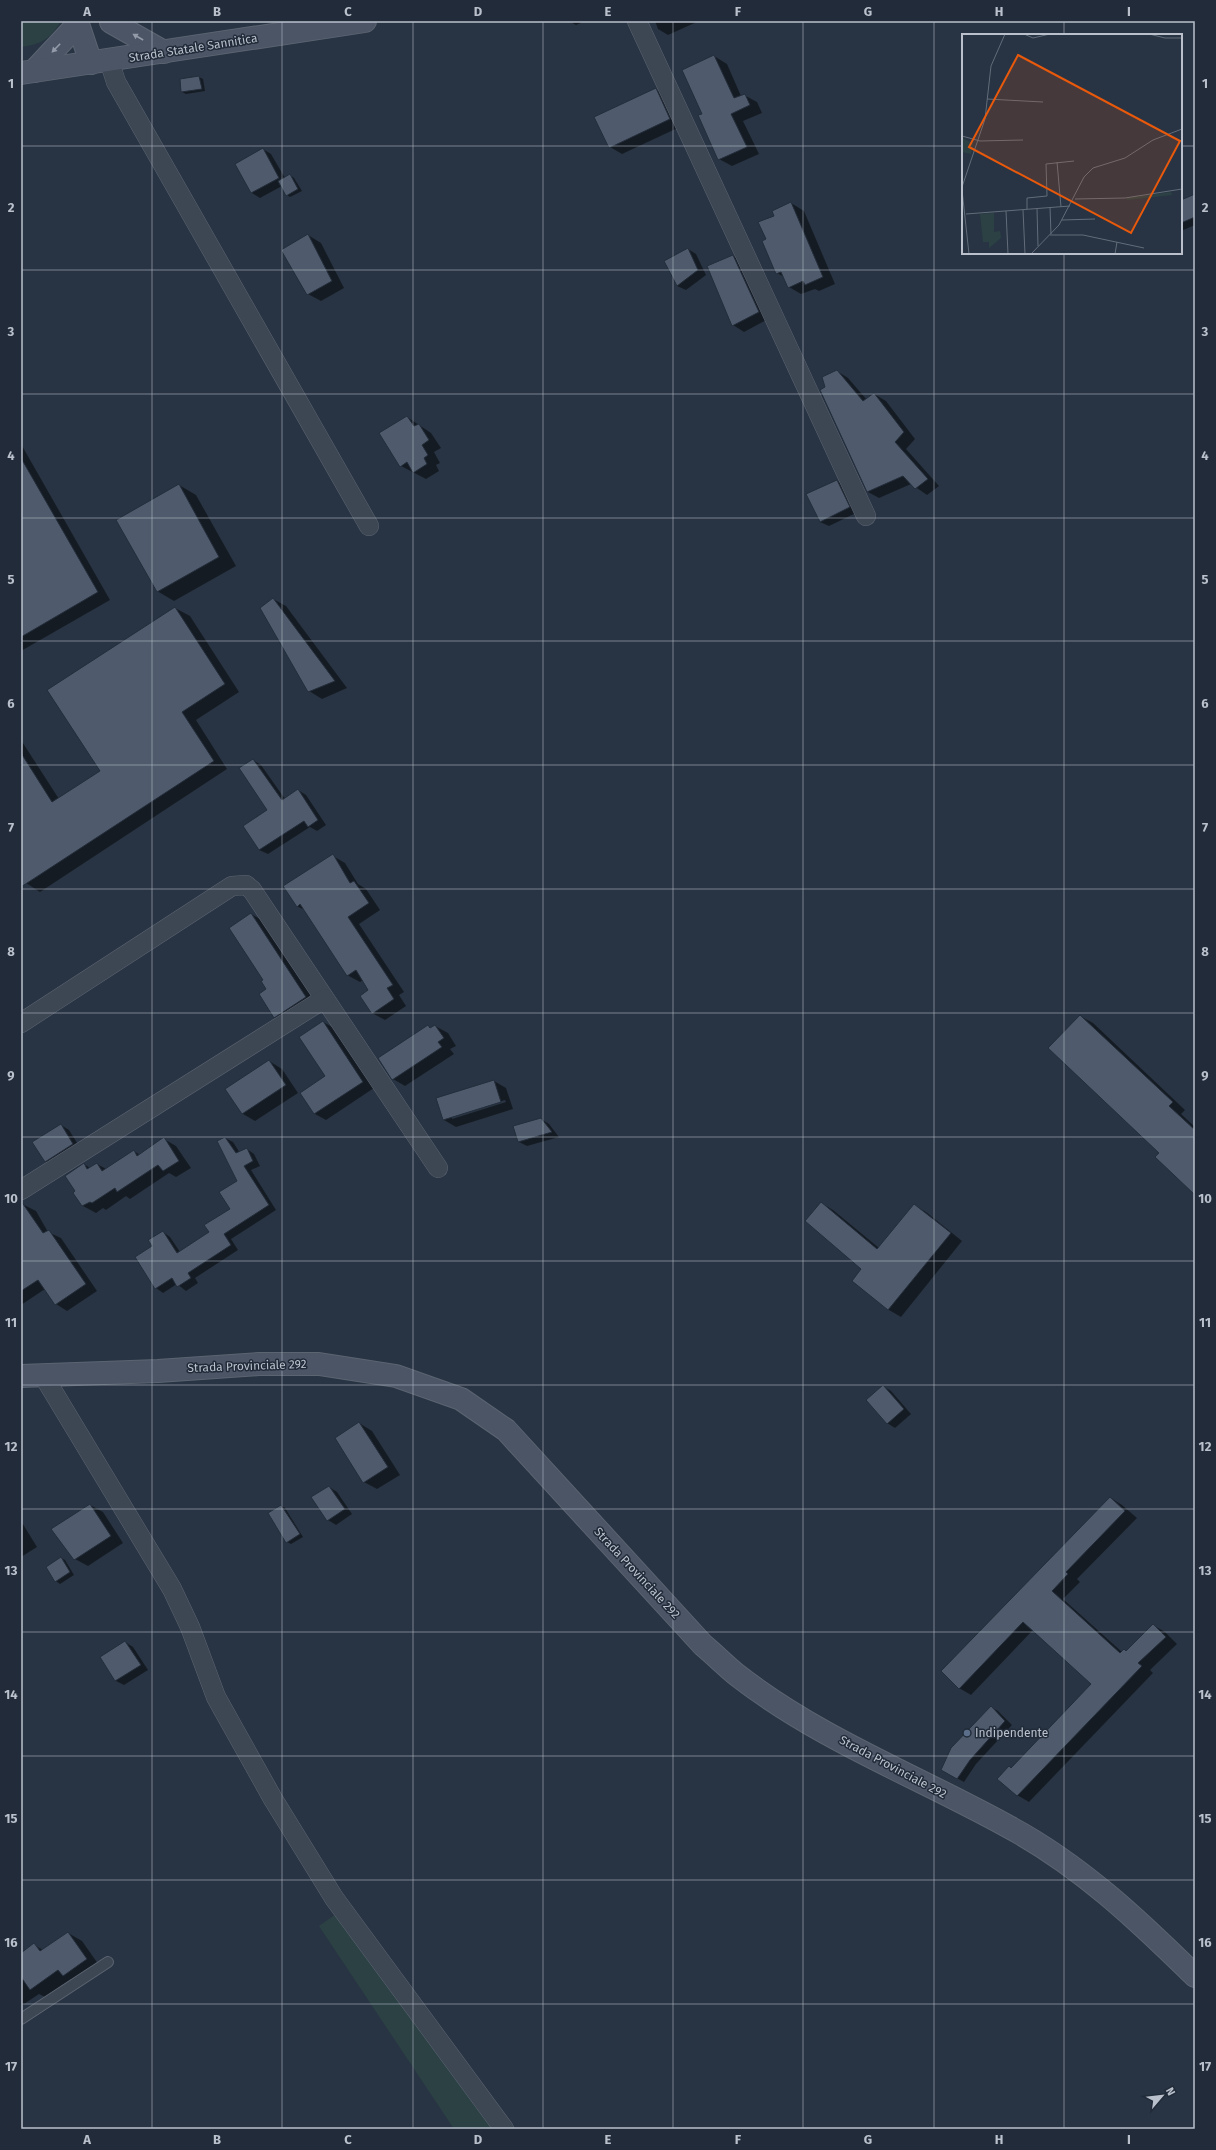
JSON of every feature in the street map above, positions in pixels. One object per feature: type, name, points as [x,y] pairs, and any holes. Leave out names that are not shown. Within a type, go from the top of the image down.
[{"type":"street","name":"Strada Statale Sannitica","points":[[27,72],[365,21]]},
{"type":"street","points":[[637,21],[866,516]]},
{"type":"street","points":[[100,62],[111,22],[164,52]]},
{"type":"street","points":[[27,72],[78,23],[100,62],[116,82],[370,526]]},
{"type":"street","points":[[21,1023],[232,886],[246,886],[252,890],[438,1168]]},
{"type":"street","points":[[21,1190],[324,999]]},
{"type":"street","name":"Strada Provinciale 292","points":[[21,1376],[158,1371],[259,1364],[319,1364],[396,1376],[461,1399],[506,1430],[703,1645],[737,1675],[786,1708],[884,1763],[1010,1827],[1045,1848],[1078,1871],[1106,1894],[1147,1929],[1195,1976]]},
{"type":"street","points":[[43,1375],[172,1589],[190,1626],[216,1697],[273,1800],[334,1898],[504,2129]]},
{"type":"lane","points":[[21,2019],[108,1962]]},
{"type":"green space","points":[[21,21],[61,21],[45,40],[21,47]]},
{"type":"green space","points":[[336,1914],[493,2129],[454,2129],[319,1926]]},
{"type":"building","points":[[714,55],[734,98],[745,94],[750,105],[731,114],[747,147],[718,160],[698,115],[702,114],[682,70]]},
{"type":"building","points":[[199,76],[202,89],[181,92],[180,79]]},
{"type":"building","points":[[656,88],[670,119],[609,148],[594,117]]},
{"type":"building","points":[[263,148],[279,178],[251,193],[235,164]]},
{"type":"building","points":[[290,174],[298,189],[286,196],[278,181]]},
{"type":"building","points":[[1195,194],[1195,217],[1182,223],[1182,200]]},
{"type":"building","points":[[791,202],[823,277],[805,285],[803,281],[788,288],[781,272],[776,274],[762,241],[766,239],[758,222],[774,216],[772,211]]},
{"type":"building","points":[[308,234],[332,281],[307,295],[281,250]]},
{"type":"building","points":[[688,248],[698,270],[677,286],[664,261]]},
{"type":"building","points":[[733,255],[759,312],[732,326],[707,266]]},
{"type":"building","points":[[837,370],[863,401],[874,393],[904,432],[895,442],[928,479],[915,489],[903,476],[867,492],[820,390],[825,387],[822,377]]},
{"type":"building","points":[[407,416],[414,426],[419,424],[429,440],[422,445],[428,455],[424,458],[427,464],[413,473],[407,462],[400,467],[379,433]]},
{"type":"building","points":[[21,458],[98,592],[21,637]]},
{"type":"building","points":[[837,480],[850,507],[820,522],[806,494]]},
{"type":"building","points":[[179,484],[219,557],[157,592],[116,520]]},
{"type":"building","points":[[273,598],[335,681],[308,692],[260,608]]},
{"type":"building","points":[[175,607],[225,684],[182,712],[214,761],[21,887],[21,753],[52,802],[100,771],[47,690]]},
{"type":"building","points":[[253,759],[282,800],[298,789],[318,820],[308,827],[304,821],[259,850],[243,826],[267,810],[239,768]]},
{"type":"building","points":[[333,854],[350,883],[354,881],[369,903],[348,917],[393,985],[387,988],[394,999],[372,1014],[360,996],[368,990],[356,970],[347,976],[300,904],[297,907],[283,886]]},
{"type":"building","points":[[251,913],[306,997],[274,1018],[259,994],[266,989],[261,981],[263,980],[229,928]]},
{"type":"building","points":[[1080,1015],[1173,1102],[1169,1106],[1195,1130],[1195,1195],[1155,1157],[1159,1153],[1048,1048]]},
{"type":"building","points":[[323,1021],[363,1082],[314,1114],[300,1093],[325,1076],[299,1037]]},
{"type":"building","points":[[428,1025],[430,1028],[435,1025],[444,1038],[438,1042],[442,1047],[392,1080],[378,1058]]},
{"type":"building","points":[[269,1060],[286,1085],[242,1114],[225,1089]]},
{"type":"building","points":[[494,1080],[501,1102],[443,1120],[436,1098]]},
{"type":"building","points":[[541,1118],[552,1132],[518,1142],[513,1126]]},
{"type":"building","points":[[61,1124],[73,1144],[45,1162],[32,1142]]},
{"type":"building","points":[[164,1137],[179,1161],[163,1171],[158,1165],[117,1192],[115,1188],[92,1203],[90,1202],[82,1206],[73,1193],[75,1191],[65,1176],[84,1163],[87,1169],[97,1163],[102,1171],[134,1150],[137,1156]]},
{"type":"building","points":[[225,1137],[236,1153],[247,1148],[253,1161],[244,1166],[269,1205],[224,1234],[231,1245],[188,1273],[191,1278],[177,1287],[172,1278],[155,1289],[135,1257],[152,1246],[148,1240],[163,1231],[177,1253],[209,1232],[204,1225],[230,1209],[219,1192],[237,1181],[217,1141]]},
{"type":"building","points":[[21,1201],[43,1233],[49,1230],[86,1284],[55,1305],[38,1280],[21,1291]]},
{"type":"building","points":[[821,1202],[877,1249],[914,1204],[951,1233],[888,1310],[852,1281],[861,1269],[805,1221]]},
{"type":"building","points":[[883,1385],[904,1409],[887,1424],[866,1400]]},
{"type":"building","points":[[359,1422],[388,1467],[363,1483],[335,1438]]},
{"type":"building","points":[[329,1486],[345,1509],[327,1521],[311,1497]]},
{"type":"building","points":[[1110,1497],[1125,1511],[1066,1572],[1068,1574],[1052,1591],[1120,1653],[1124,1649],[1126,1651],[1153,1624],[1166,1637],[1138,1663],[1142,1666],[1017,1796],[997,1779],[1009,1766],[1011,1768],[1091,1684],[1023,1622],[959,1689],[941,1671]]},
{"type":"building","points":[[90,1504],[111,1536],[74,1560],[51,1529]]},
{"type":"building","points":[[281,1505],[300,1534],[286,1543],[268,1513]]},
{"type":"building","points":[[61,1557],[70,1572],[55,1582],[46,1567]]},
{"type":"building","points":[[125,1641],[141,1665],[115,1681],[100,1657]]},
{"type":"building","points":[[991,1706],[1005,1721],[970,1760],[957,1779],[941,1770],[951,1748]]},
{"type":"building","points":[[68,1932],[87,1959],[63,1976],[58,1970],[30,1990],[21,1977],[21,1953],[34,1943],[40,1951]]},
{"type":"place","name":"Indipendente","points":[[967,1733]]}]
